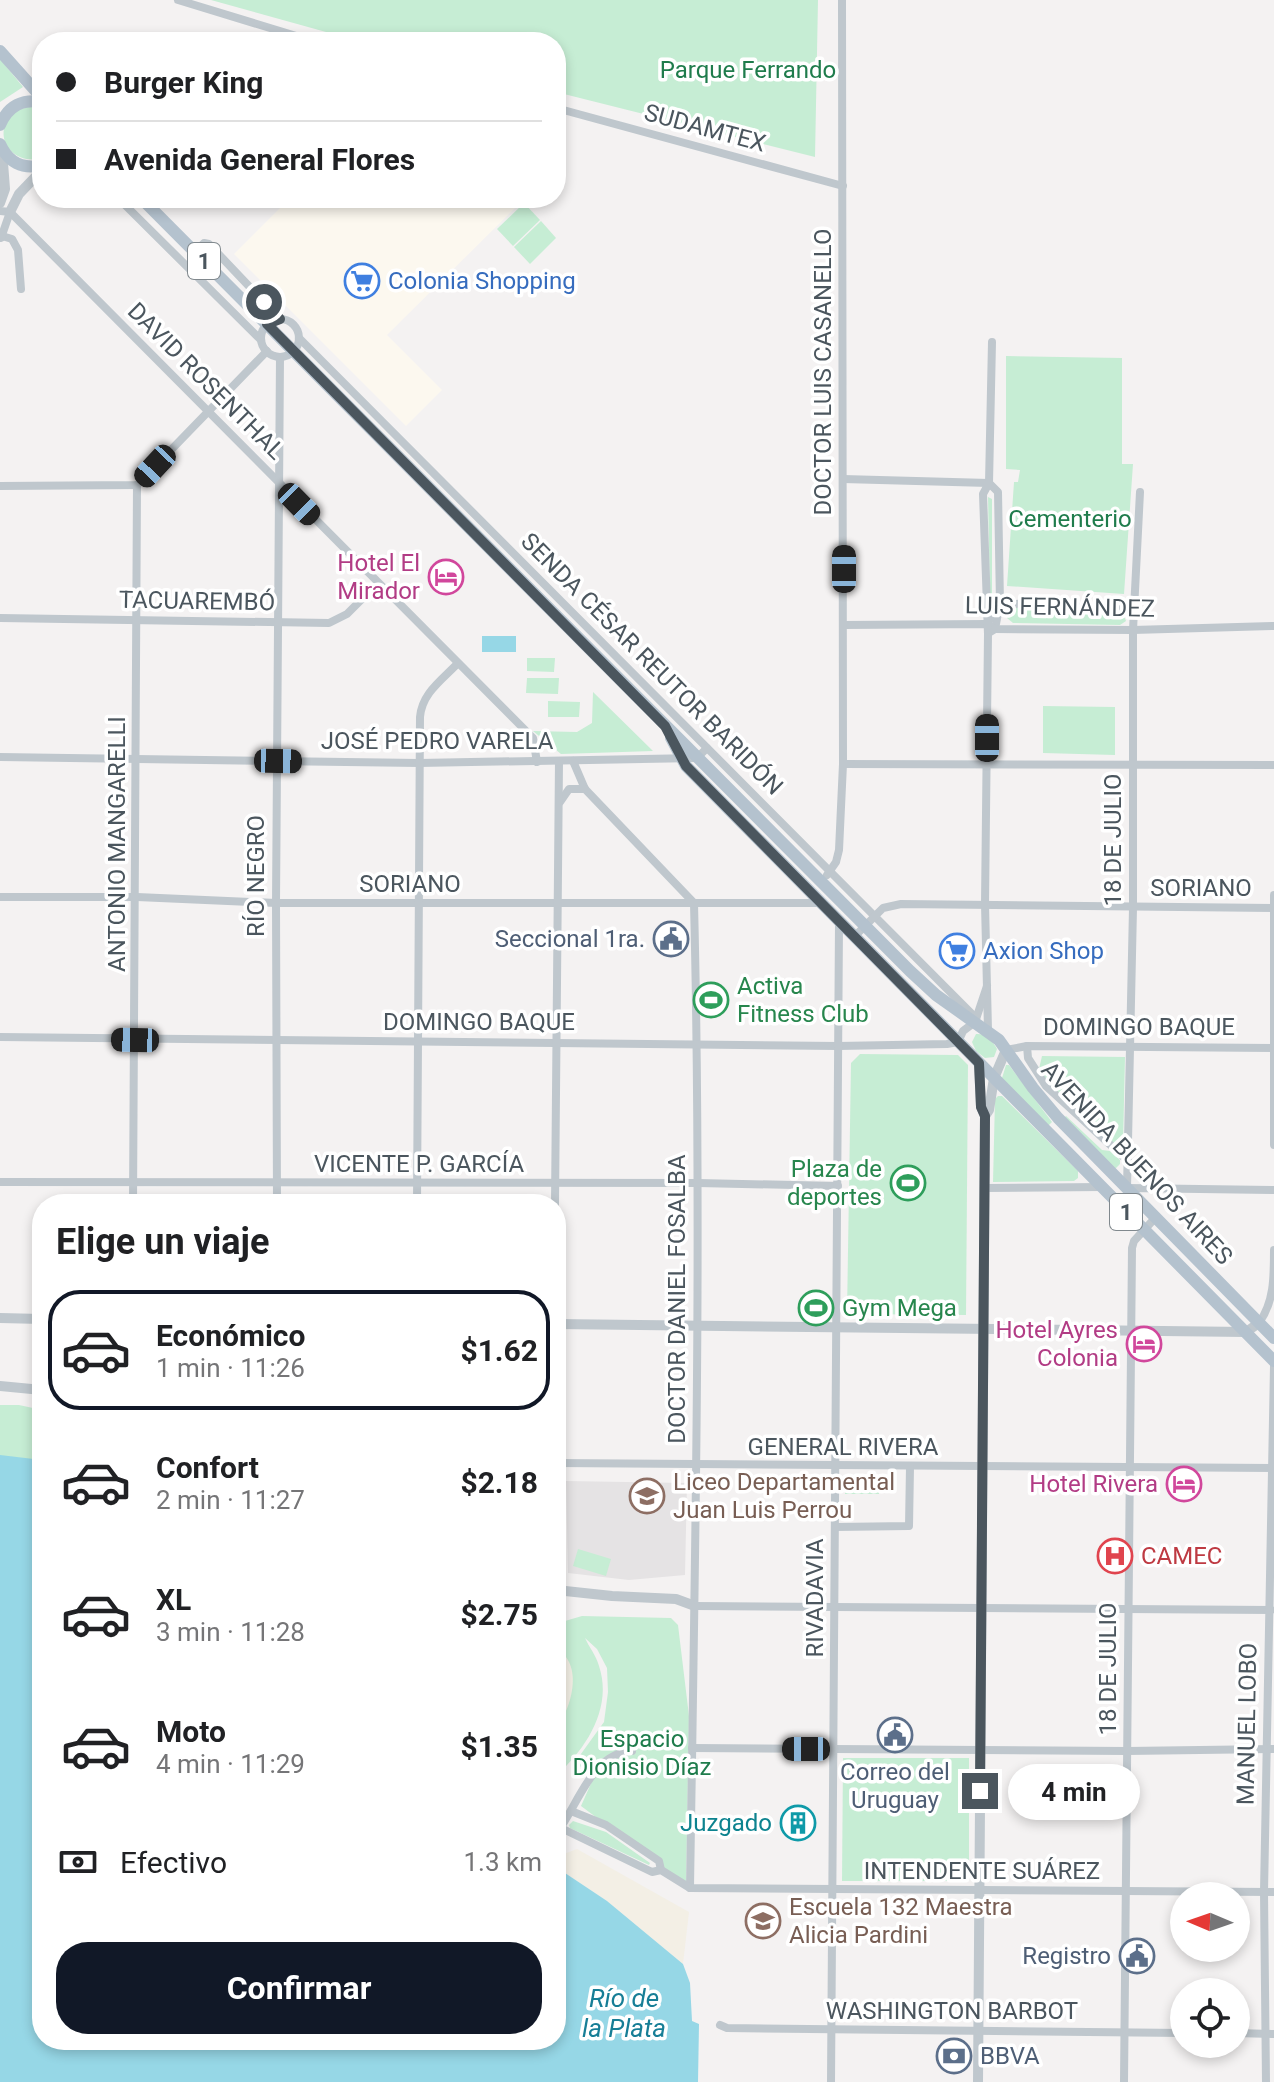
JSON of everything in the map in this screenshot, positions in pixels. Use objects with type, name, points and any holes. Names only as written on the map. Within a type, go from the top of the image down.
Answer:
[{"type":"main road","points":[[0,51],[32,88]]},
{"type":"main road","points":[[0,125],[5,114],[17,104],[32,101]]},
{"type":"main road","points":[[1,146],[9,159],[32,167]]},
{"type":"main road","name":"1","points":[[152,208],[199,247],[220,277],[697,758],[870,921],[936,995],[976,1020],[1006,1050]]},
{"type":"main road","name":"1","points":[[665,726],[684,763],[979,1063]]},
{"type":"main road","name":"AVENIDA BUENOS AIRES","points":[[1006,1050],[1058,1118],[1274,1338]]},
{"type":"main road","name":"AVENIDA BUENOS AIRES","points":[[979,1063],[1246,1332],[1274,1364]]},
{"type":"street","points":[[178,0],[283,32]]},
{"type":"street","name":"DOCTOR LUIS CASANELLO","points":[[823,877],[839,850],[843,764],[842,0]]},
{"type":"street","name":"SUDAMTEX","points":[[566,111],[843,186]]},
{"type":"street","points":[[0,203],[5,189],[1,146]]},
{"type":"street","points":[[21,289],[18,250],[12,239],[1,238],[5,212],[32,179]]},
{"type":"street","points":[[128,208],[261,340],[267,351],[280,357],[294,352],[299,338]]},
{"type":"street","points":[[137,217],[142,208]]},
{"type":"street","name":"DAVID ROSENTHAL","points":[[5,212],[533,738],[537,762]]},
{"type":"street","points":[[152,232],[164,220]]},
{"type":"street","points":[[199,247],[209,244],[280,319],[267,324],[261,340]]},
{"type":"street","points":[[209,288],[230,267]]},
{"type":"street","name":"SENDA CÉSAR REUTOR BARIDÓN","points":[[280,319],[294,324],[299,338],[707,748],[823,877]]},
{"type":"street","points":[[988,1030],[985,904],[989,629],[983,494],[989,483],[992,342]]},
{"type":"street","points":[[0,486],[137,485],[267,351]]},
{"type":"street","name":"RÍO NEGRO","points":[[277,1194],[280,357]]},
{"type":"street","points":[[361,420],[371,410]]},
{"type":"street","points":[[398,457],[408,447]]},
{"type":"street","points":[[843,479],[989,483],[998,492],[1000,603],[989,629]]},
{"type":"street","name":"ANTONIO MANGARELLI","points":[[133,1194],[137,485]]},
{"type":"street","name":"18 DE JULIO","points":[[1127,1188],[1133,908],[1133,610],[1140,492]]},
{"type":"street","name":"TACUAREMBÓ","points":[[0,618],[336,621],[378,583]]},
{"type":"street","points":[[1000,603],[1133,610]]},
{"type":"street","name":"LUIS FERNÁNDEZ","points":[[844,625],[1133,630],[1274,626]]},
{"type":"street","points":[[417,1194],[419,763],[423,703],[457,664]]},
{"type":"street","points":[[697,758],[707,748]]},
{"type":"street","name":"JOSÉ PEDRO VARELA","points":[[0,757],[419,763],[684,763],[697,758]]},
{"type":"street","points":[[555,1194],[559,761]]},
{"type":"street","points":[[573,761],[585,789],[694,903]]},
{"type":"street","points":[[843,764],[1274,765]]},
{"type":"street","points":[[560,803],[569,789],[585,789]]},
{"type":"street","points":[[805,889],[823,877]]},
{"type":"street","points":[[1274,895],[1274,1145]]},
{"type":"street","name":"SORIANO","points":[[0,897],[137,897],[276,903],[819,903]]},
{"type":"street","name":"DOCTOR DANIEL FOSALBA","points":[[690,1888],[698,1183],[694,903]]},
{"type":"street","name":"SORIANO","points":[[854,937],[883,908],[894,905],[1274,908]]},
{"type":"street","name":"RIVADAVIA","points":[[831,2082],[839,923]]},
{"type":"street","points":[[958,1042],[963,1031],[976,1020],[987,986]]},
{"type":"street","name":"DOMINGO BAQUE","points":[[0,1037],[838,1046],[958,1042]]},
{"type":"street","points":[[1027,1046],[1028,1058],[1046,1086],[1128,1161]]},
{"type":"street","name":"DOMINGO BAQUE","points":[[1006,1050],[1027,1046],[1273,1048]]},
{"type":"street","points":[[985,1116],[989,1110],[989,1094],[994,1078],[1006,1050]]},
{"type":"street","points":[[978,2082],[985,1188],[985,1116],[981,1107],[979,1063]]},
{"type":"street","name":"VICENTE P. GARCÍA","points":[[0,1182],[838,1186]]},
{"type":"street","points":[[985,1188],[1102,1187]]},
{"type":"street","points":[[1115,1200],[1127,1188],[1274,1190]]},
{"type":"street","name":"18 DE JULIO","points":[[1124,2082],[1132,1248],[1156,1217]]},
{"type":"street","points":[[566,1324],[1246,1332],[1271,1311],[1274,1250]]},
{"type":"street","points":[[0,1318],[32,1319]]},
{"type":"street","name":"MANUEL LOBO","points":[[1266,2082],[1270,2034],[1274,1364]]},
{"type":"street","points":[[0,1386],[32,1389]]},
{"type":"street","name":"GENERAL RIVERA","points":[[566,1463],[1272,1468]]},
{"type":"street","points":[[836,1527],[909,1526],[910,1467]]},
{"type":"street","points":[[566,1591],[676,1599],[695,1606],[1271,1610]]},
{"type":"street","points":[[692,1748],[1127,1751],[1270,1748]]},
{"type":"street","points":[[566,1819],[597,1770],[620,1751],[632,1751]]},
{"type":"street","points":[[571,1811],[606,1825],[659,1861],[661,1870]]},
{"type":"street","points":[[566,1834],[652,1872],[661,1870],[690,1888]]},
{"type":"street","name":"INTENDENTE SUÁREZ","points":[[690,1888],[1269,1892]]},
{"type":"street","name":"WASHINGTON BARBOT","points":[[720,2025],[727,2028],[831,2030],[1170,2033]]},
{"type":"street","points":[[1250,2033],[1270,2034]]},
{"type":"shaded area","name":"Colonia Shopping","points":[[280,208],[515,208],[387,335],[442,390],[406,426],[234,254]]},
{"type":"shaded area","points":[[566,1481],[687,1483],[685,1575],[629,1580],[568,1573]]},
{"type":"green space","name":"Parque Ferrando","points":[[211,0],[818,0],[815,157],[566,95],[566,32],[326,32]]},
{"type":"green space","points":[[0,59],[23,87],[0,102]]},
{"type":"green space","points":[[32,106],[32,159],[14,154],[6,143],[4,128],[15,111]]},
{"type":"green space","points":[[519,208],[529,208],[540,220],[513,246],[497,229]]},
{"type":"green space","points":[[541,221],[556,238],[530,264],[514,247]]},
{"type":"green space","name":"Cementerio","points":[[1006,356],[1122,358],[1122,464],[1133,464],[1124,594],[1007,586],[1014,482],[1018,482],[1020,470],[1006,469]]},
{"type":"green space","points":[[988,497],[992,499],[992,596],[990,594]]},
{"type":"green space","points":[[1014,607],[1120,614],[1126,621],[1120,625],[1013,623],[1007,618],[1007,612]]},
{"type":"green space","points":[[527,658],[555,658],[554,672],[527,671]]},
{"type":"green space","points":[[527,678],[559,678],[558,694],[526,693]]},
{"type":"green space","points":[[593,692],[653,751],[561,754],[533,731],[577,732],[592,723]]},
{"type":"green space","points":[[548,701],[580,702],[579,717],[548,717]]},
{"type":"green space","points":[[1043,706],[1115,707],[1115,755],[1043,753]]},
{"type":"green space","points":[[976,1034],[986,1036],[993,1043],[997,1049],[994,1057],[985,1058],[976,1051],[972,1042]]},
{"type":"green space","name":"Plaza de deportes","points":[[860,1054],[958,1055],[968,1065],[966,1315],[847,1314],[851,1063]]},
{"type":"green space","points":[[1042,1056],[1125,1057],[1123,1145],[1116,1148],[1049,1083],[1039,1069]]},
{"type":"green space","points":[[1006,1065],[1052,1122],[1048,1126],[1002,1078]]},
{"type":"green space","points":[[1002,1096],[1078,1171],[1078,1178],[1074,1181],[993,1182],[995,1099]]},
{"type":"green space","points":[[1066,1116],[1102,1150],[1110,1151],[1120,1160],[1120,1164],[1115,1169],[1064,1118]]},
{"type":"green space","points":[[0,1405],[19,1405],[32,1408],[32,1647],[0,1620]]},
{"type":"green space","points":[[849,1476],[879,1476],[879,1494],[845,1494],[845,1479]]},
{"type":"green space","points":[[578,1549],[611,1559],[606,1576],[573,1566]]},
{"type":"green space","name":"Espacio Dionisio Díaz","points":[[582,1616],[671,1618],[678,1625],[689,1716],[686,1884],[581,1806],[597,1770],[573,1765],[604,1722],[607,1668],[597,1649],[585,1638],[598,1662],[602,1697],[594,1727],[566,1766],[566,1621]]},
{"type":"green space","points":[[843,1758],[969,1758],[969,1881],[842,1881]]},
{"type":"green space","points":[[573,1821],[606,1832],[649,1865],[570,1828]]},
{"type":"sand","points":[[566,1658],[573,1675],[566,1711]]},
{"type":"sand","points":[[577,1849],[689,1912],[683,1964],[607,1901],[566,1874],[566,1853]]},
{"type":"water","points":[[482,636],[516,636],[516,652],[482,652]]},
{"type":"water","name":"Río de la Plata","points":[[0,1455],[32,1459],[32,2050],[566,2050],[566,1874],[607,1901],[683,1964],[690,1983],[692,2021],[699,2024],[698,2082],[0,2082]]},
{"type":"place","name":"Colonia Shopping","points":[[362,281]]},
{"type":"place","name":"Hotel El Mirador","points":[[446,577]]},
{"type":"place","name":"Seccional 1ra.","points":[[671,939]]},
{"type":"place","name":"Axion Shop","points":[[957,951]]},
{"type":"place","name":"Activa Fitness Club","points":[[711,1000]]},
{"type":"place","name":"Plaza de deportes","points":[[908,1183]]},
{"type":"place","name":"Gym Mega","points":[[816,1308]]},
{"type":"place","name":"Hotel Ayres Colonia","points":[[1144,1344]]},
{"type":"place","name":"Hotel Rivera","points":[[1184,1484]]},
{"type":"place","name":"Liceo Departamental Juan Luis Perrou","points":[[647,1496]]},
{"type":"place","name":"CAMEC","points":[[1115,1556]]},
{"type":"place","name":"Correo del Uruguay","points":[[895,1735]]},
{"type":"place","name":"Juzgado","points":[[798,1823]]},
{"type":"place","name":"Escuela 132 Maestra Alicia Pardini","points":[[763,1921]]},
{"type":"place","name":"Registro","points":[[1137,1956]]},
{"type":"place","name":"BBVA","points":[[954,2056]]},
{"type":"route","points":[[264,302],[280,319],[267,324],[665,726],[686,766],[979,1063],[981,1107],[985,1116],[980,1791]]}]
